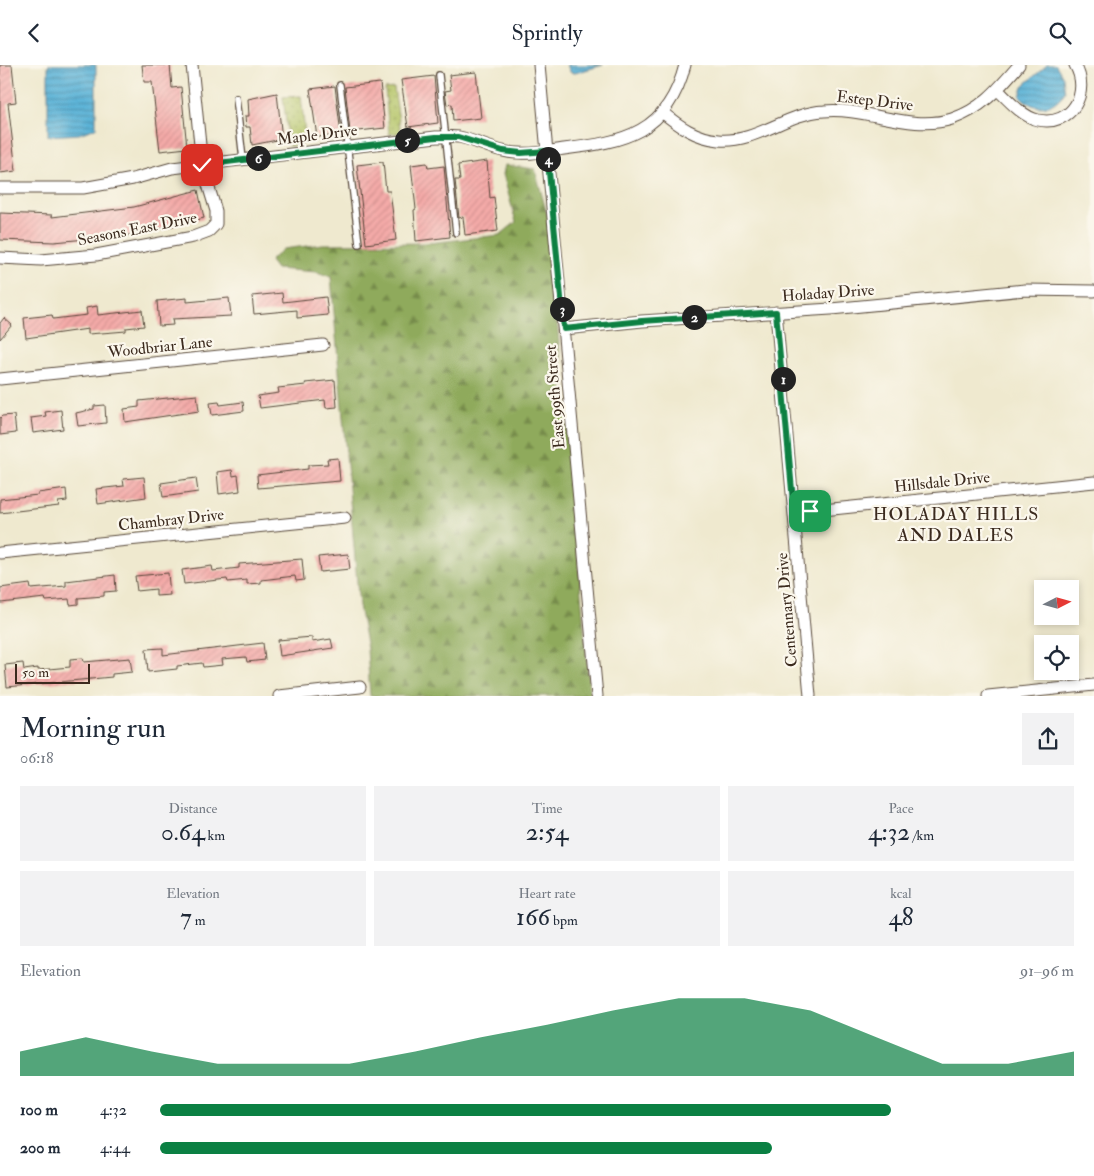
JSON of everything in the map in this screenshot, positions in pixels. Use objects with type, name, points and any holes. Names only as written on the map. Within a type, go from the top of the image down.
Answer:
[{"type":"street","name":"Seasons East Drive","points":[[0,258],[41,260],[135,249],[209,231],[216,224],[216,211],[202,165],[192,65]]},
{"type":"street","name":"East 99th Street","points":[[539,65],[597,696]]},
{"type":"street","name":"Maple Drive","points":[[0,188],[83,188],[172,168],[446,137],[458,137],[503,151],[521,153],[616,141],[640,130],[662,112],[678,87],[685,65]]},
{"type":"street","name":"Estep Drive","points":[[662,112],[695,135],[717,140],[734,140],[756,134],[798,116],[823,111],[853,112],[922,122],[944,121],[970,112],[998,90],[1019,65]]},
{"type":"street","points":[[998,90],[1028,116],[1045,121],[1056,119],[1070,112],[1081,92],[1080,76],[1075,65]]},
{"type":"street","name":"Holaday Drive","points":[[564,329],[642,321],[831,309],[1025,290],[1094,291]]},
{"type":"street","name":"Centennary Drive","points":[[776,312],[810,696]]},
{"type":"street","name":"Woodbriar Lane","points":[[0,379],[323,345]]},
{"type":"street","name":"Hillsdale Drive","points":[[794,513],[1094,482]]},
{"type":"street","name":"Chambray Drive","points":[[0,553],[345,518]]},
{"type":"street","points":[[988,696],[1094,685]]},
{"type":"street","points":[[279,696],[360,687]]},
{"type":"lane","points":[[439,75],[456,233]]},
{"type":"lane","points":[[340,85],[359,244]]},
{"type":"lane","points":[[236,98],[242,159]]},
{"type":"green space","points":[[394,88],[401,133],[389,134],[385,89]]},
{"type":"green space","points":[[301,96],[306,143],[289,146],[283,97]]},
{"type":"green space","points":[[505,165],[535,169],[548,218],[590,696],[370,696],[367,649],[359,606],[331,277],[317,272],[276,269],[270,261],[283,249],[323,244],[429,243],[500,235],[516,222],[503,174]]},
{"type":"water","points":[[48,65],[96,65],[96,128],[79,134],[48,136]]},
{"type":"water","points":[[567,65],[603,65],[575,73],[570,72]]},
{"type":"water","points":[[1047,65],[1056,65],[1063,77],[1065,92],[1050,105],[1038,107],[1020,96],[1023,86]]},
{"type":"building","points":[[0,65],[12,65],[16,102],[8,103],[16,171],[0,173]]},
{"type":"building","points":[[142,65],[170,65],[172,88],[181,87],[187,148],[160,151],[152,82],[144,82]]},
{"type":"building","points":[[476,72],[481,118],[453,121],[452,104],[447,105],[445,91],[451,90],[449,75]]},
{"type":"building","points":[[434,76],[438,123],[408,127],[401,80]]},
{"type":"building","points":[[380,83],[385,128],[350,132],[345,87]]},
{"type":"building","points":[[335,86],[341,135],[317,137],[310,89]]},
{"type":"building","points":[[277,93],[282,139],[252,145],[250,127],[246,127],[245,116],[249,116],[248,99]]},
{"type":"building","points":[[487,161],[490,198],[494,197],[498,231],[465,235],[463,217],[459,218],[455,180],[460,180],[458,165]]},
{"type":"building","points":[[383,162],[386,191],[390,191],[396,240],[366,244],[357,165]]},
{"type":"building","points":[[427,163],[428,168],[444,166],[450,237],[416,241],[414,210],[416,209],[411,165]]},
{"type":"building","points":[[198,190],[204,218],[141,234],[54,242],[0,240],[0,213],[52,215],[52,217],[134,207]]},
{"type":"building","points":[[282,293],[283,302],[326,297],[328,315],[297,318],[297,310],[254,314],[252,296]]},
{"type":"building","points":[[187,298],[187,302],[229,298],[231,316],[172,319],[173,325],[159,326],[157,301]]},
{"type":"building","points":[[97,306],[98,315],[142,310],[144,326],[126,328],[126,331],[88,334],[88,329],[26,338],[24,318],[52,315],[53,319],[87,315],[86,308]]},
{"type":"building","points":[[4,318],[12,325],[0,339],[0,323]]},
{"type":"building","points":[[335,380],[337,407],[326,408],[325,400],[260,408],[258,396],[279,393],[278,388]]},
{"type":"building","points":[[197,395],[199,411],[125,422],[124,409],[139,407],[139,401]]},
{"type":"building","points":[[219,402],[220,405],[243,402],[244,411],[212,415],[210,403]]},
{"type":"building","points":[[105,405],[106,423],[78,426],[76,413],[94,409],[94,406]]},
{"type":"building","points":[[61,410],[63,429],[33,433],[31,418],[46,416],[45,412]]},
{"type":"building","points":[[14,415],[16,433],[0,435],[0,418],[2,416]]},
{"type":"building","points":[[338,458],[340,481],[258,488],[257,475],[308,469],[308,465],[328,464],[327,459]]},
{"type":"building","points":[[232,470],[233,476],[238,475],[240,491],[219,494],[217,472]]},
{"type":"building","points":[[144,477],[146,497],[98,504],[96,489],[124,486],[123,479]]},
{"type":"building","points":[[196,478],[198,492],[163,497],[161,483]]},
{"type":"building","points":[[66,489],[67,501],[58,502],[59,506],[0,513],[0,499],[38,495],[38,493]]},
{"type":"building","points":[[348,554],[350,569],[320,572],[318,557]]},
{"type":"building","points":[[302,559],[304,580],[296,581],[295,576],[261,580],[261,583],[247,584],[247,580],[228,582],[227,579],[184,584],[182,570],[212,566],[213,571],[239,568],[239,564]]},
{"type":"building","points":[[168,573],[170,595],[156,596],[156,589],[137,591],[135,576]]},
{"type":"building","points":[[115,575],[116,591],[104,592],[104,596],[78,598],[78,604],[70,605],[69,599],[46,601],[45,598],[1,603],[0,588],[30,584],[31,589],[66,586],[66,581]]},
{"type":"building","points":[[312,637],[312,642],[331,639],[333,648],[280,656],[278,640]]},
{"type":"building","points":[[263,643],[265,660],[247,662],[246,657],[222,659],[223,665],[203,667],[202,663],[177,666],[177,669],[148,672],[146,649],[163,648],[163,655]]},
{"type":"building","points":[[83,658],[84,662],[130,658],[132,672],[112,674],[112,677],[7,687],[5,665],[23,663],[24,670],[38,668],[38,670],[70,667],[70,659]]},
{"type":"district","name":"HOLADAY HILLS AND DALES","points":[[956,524]]},
{"type":"route","points":[[202,165],[436,137],[458,137],[503,151],[521,153],[547,151],[564,329],[642,321],[776,312],[794,513],[810,511]]}]
